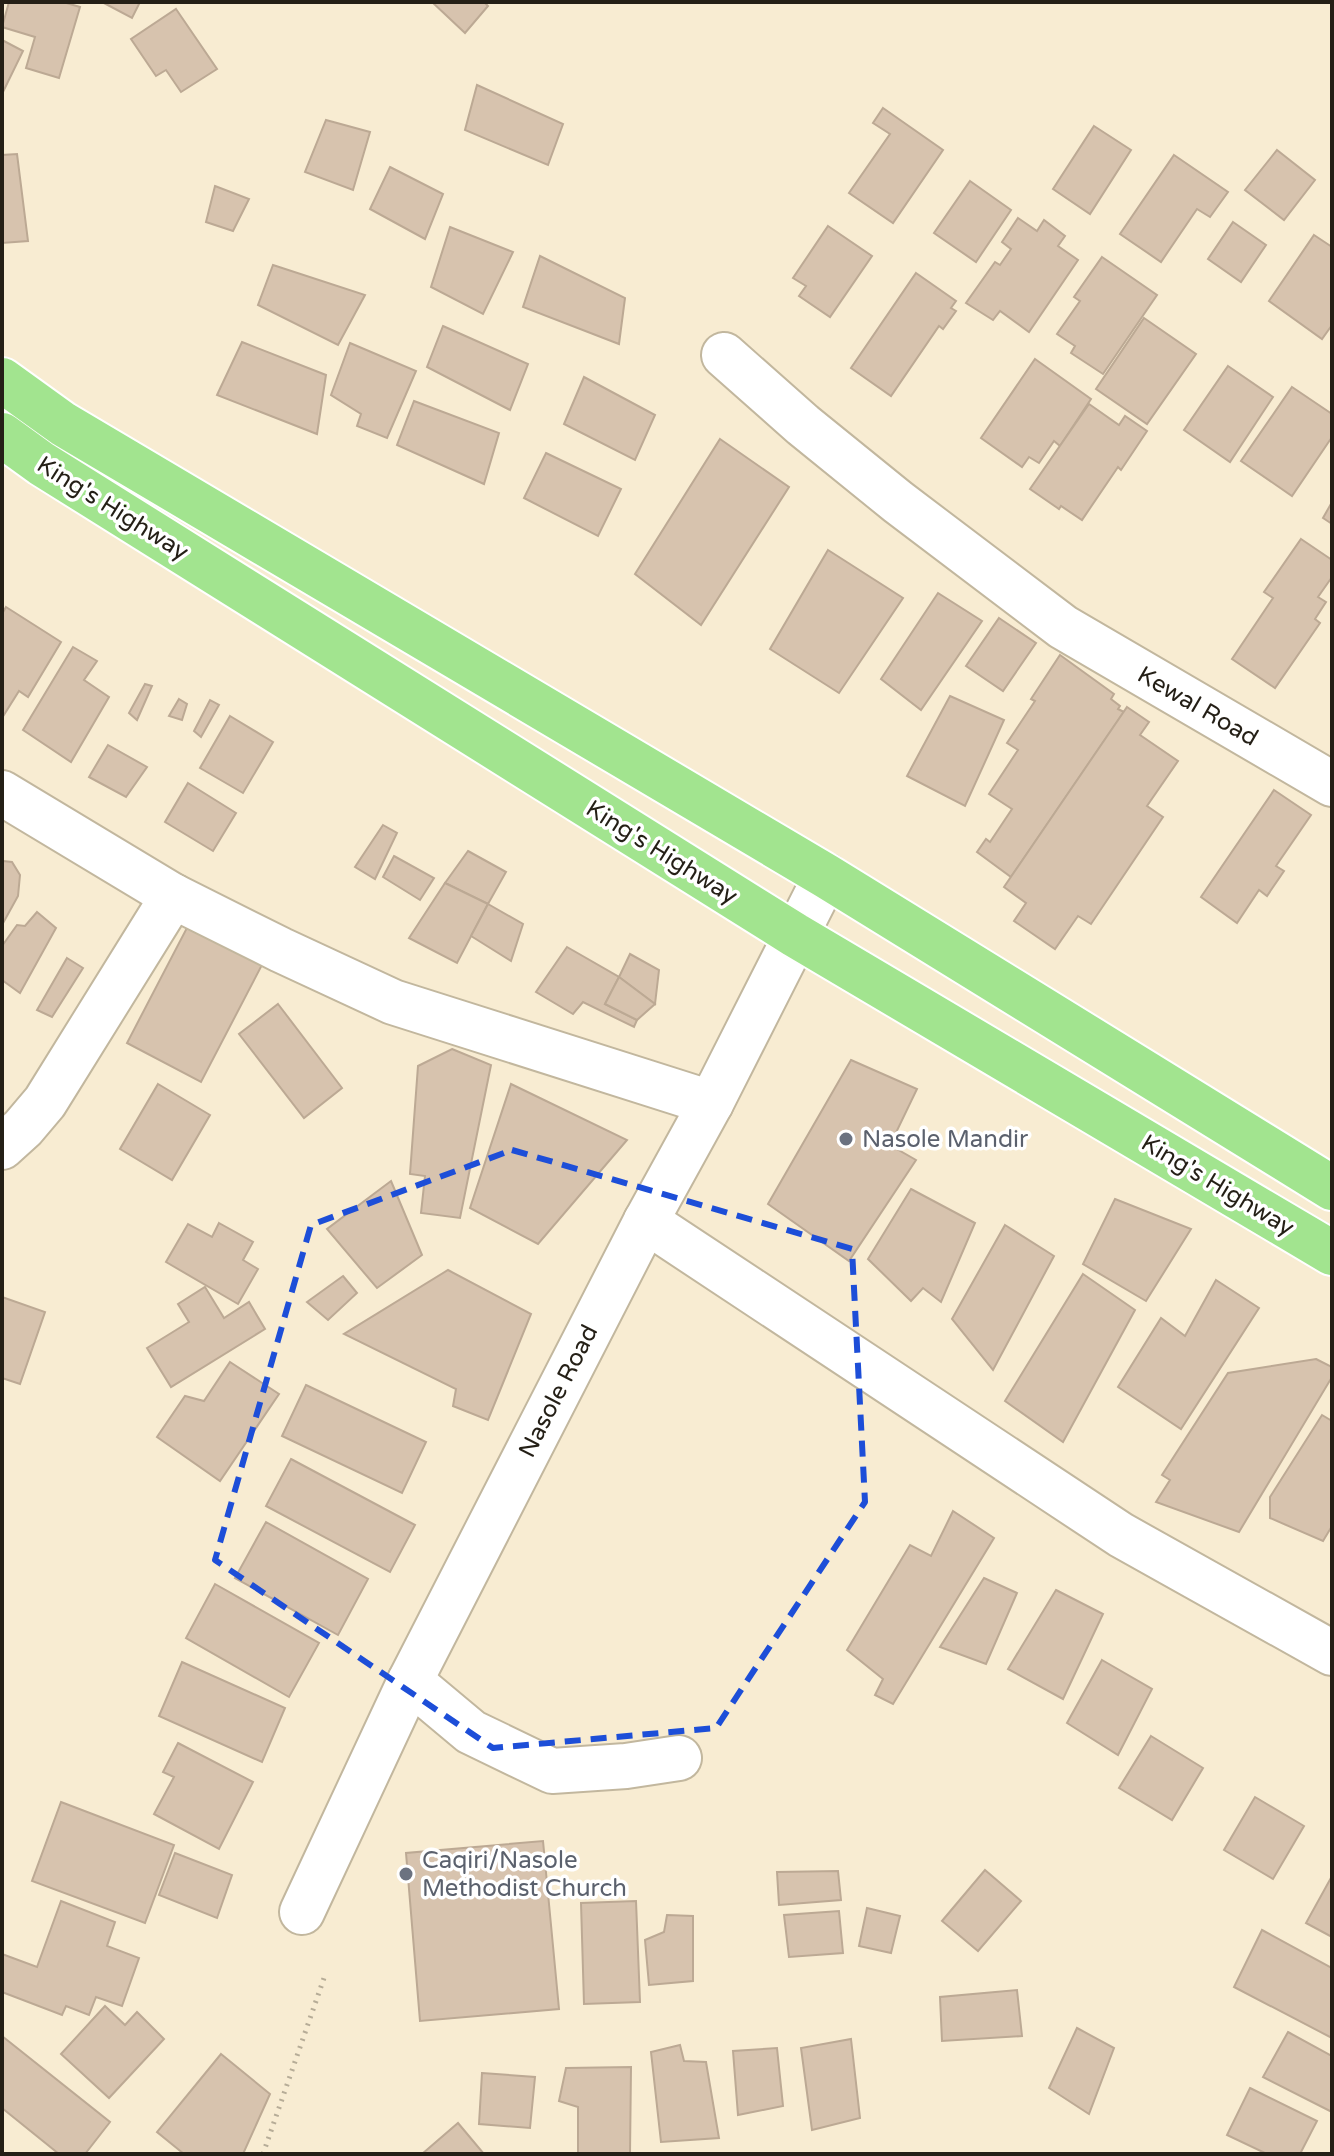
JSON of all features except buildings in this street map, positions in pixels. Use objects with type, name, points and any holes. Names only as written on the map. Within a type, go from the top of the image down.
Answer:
[{"type":"highway","name":"King's Highway","points":[[2,380],[63,424],[826,876],[1332,1188]]},
{"type":"highway","name":"King's Highway","points":[[2,435],[56,473],[795,935],[1332,1253]]},
{"type":"street","name":"Kewal Road","points":[[724,355],[803,425],[898,502],[1063,627],[1332,784]]},
{"type":"street","points":[[2,793],[173,896],[393,1002],[711,1103]]},
{"type":"street","name":"Nasole Road","points":[[302,1912],[410,1681],[826,876]]},
{"type":"street","points":[[2,1147],[45,1102],[173,896]]},
{"type":"street","points":[[646,1221],[1121,1535],[1332,1653]]},
{"type":"street","points":[[410,1681],[471,1732],[552,1771],[626,1766],[679,1758]]},
{"type":"path","points":[[263,2154],[324,1978]]},
{"type":"highlighted area","points":[[512,1150],[852,1249],[865,1502],[716,1728],[493,1748],[215,1560],[311,1225]]},
{"type":"place","name":"Nasole Mandir","points":[[846,1139]]},
{"type":"place","name":"Caqiri/Nasole Methodist Church","points":[[406,1874]]}]
